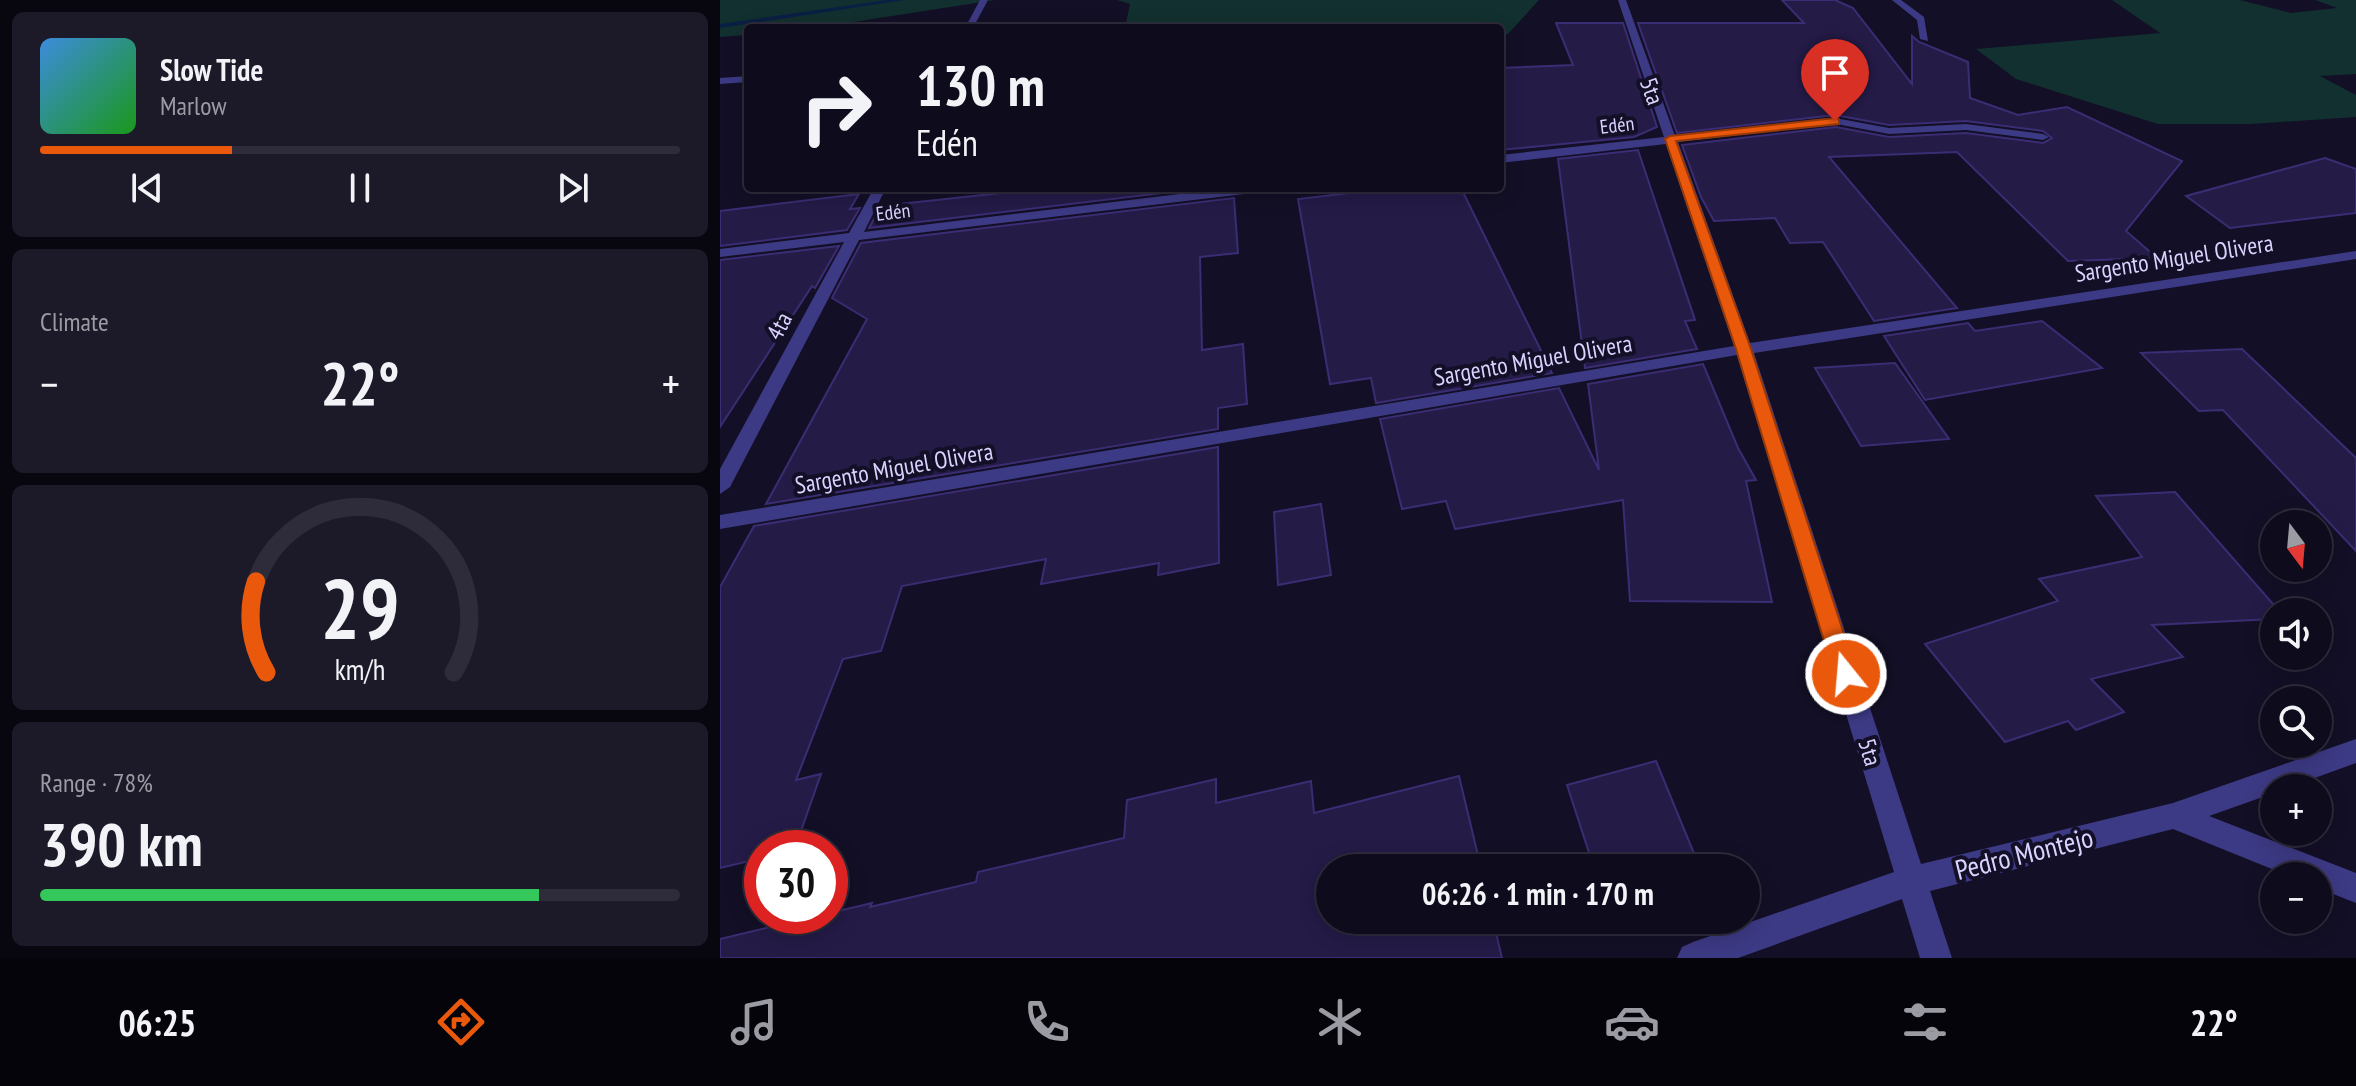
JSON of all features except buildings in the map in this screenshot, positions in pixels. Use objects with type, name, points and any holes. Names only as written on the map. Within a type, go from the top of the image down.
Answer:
[{"type":"street","points":[[971,24],[984,0]]},
{"type":"street","name":"5ta","points":[[1622,0],[1744,349],[1936,958]]},
{"type":"street","points":[[1896,0],[1921,19],[1925,39]]},
{"type":"street","points":[[720,81],[744,79]]},
{"type":"street","name":"Edén","points":[[1504,159],[1835,121],[1889,131],[1966,127],[2043,137]]},
{"type":"street","name":"4ta","points":[[720,487],[878,192]]},
{"type":"street","name":"Edén","points":[[720,253],[1228,192]]},
{"type":"street","name":"Sargento Miguel Olivera","points":[[720,522],[1744,349],[2356,255]]},
{"type":"street","name":"Pedro Montejo","points":[[1693,958],[1911,881],[2173,816],[2356,751]]},
{"type":"street","points":[[2173,816],[2356,888]]},
{"type":"green space","points":[[720,0],[995,0],[840,24],[744,24],[744,35],[720,37]]},
{"type":"green space","points":[[1117,0],[1539,0],[1508,34],[1504,34],[1504,24],[1126,24],[1130,4]]},
{"type":"green space","points":[[2112,0],[2240,0],[2291,13],[2337,8],[2315,0],[2356,0],[2356,74],[2320,76],[2356,95],[2356,117],[2251,124],[2158,124],[2016,79],[1976,49],[2160,33]]},
{"type":"waterway","points":[[720,26],[901,0]]},
{"type":"route","points":[[1835,121],[1670,139],[1744,349],[1846,674]]}]
